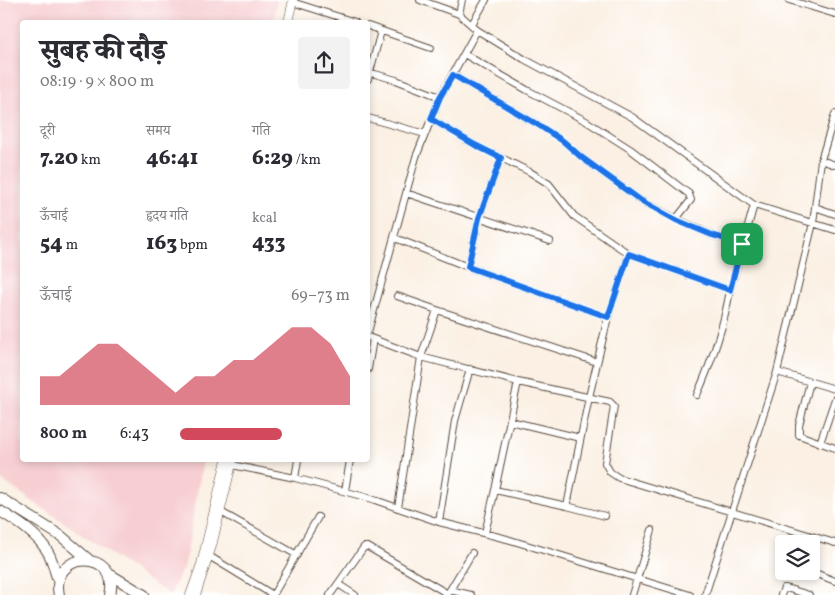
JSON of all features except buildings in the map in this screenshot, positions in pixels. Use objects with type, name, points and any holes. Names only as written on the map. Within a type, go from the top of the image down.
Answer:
[{"type":"main road","points":[[0,498],[61,536],[88,559],[100,564],[109,574],[144,595]]},
{"type":"main road","points":[[0,511],[35,536],[43,545],[50,556],[58,580],[58,594]]},
{"type":"main road","points":[[58,580],[64,568],[75,561],[88,559]]},
{"type":"main road","points":[[109,574],[112,587],[110,595]]},
{"type":"street","points":[[420,0],[459,14],[477,30],[524,59],[632,117],[754,205],[835,230]]},
{"type":"street","points":[[459,14],[462,0]]},
{"type":"street","points":[[472,24],[486,0]]},
{"type":"street","points":[[789,0],[835,14]]},
{"type":"street","points":[[288,20],[292,1],[350,20]]},
{"type":"street","points":[[370,27],[431,48]]},
{"type":"street","points":[[370,325],[416,157],[440,97],[477,30]]},
{"type":"street","points":[[370,67],[381,31]]},
{"type":"street","points":[[464,54],[586,121],[630,149],[689,194],[691,200],[676,220]]},
{"type":"street","points":[[370,74],[396,80],[440,97]]},
{"type":"street","points":[[453,75],[563,141],[581,157],[640,200],[676,220],[712,235],[742,244]]},
{"type":"street","points":[[705,595],[777,372],[814,223],[821,160],[835,114]]},
{"type":"street","points":[[370,119],[425,134]]},
{"type":"street","points":[[431,119],[475,145],[530,172],[549,184],[574,216],[629,254],[730,290]]},
{"type":"street","points":[[468,267],[479,218],[501,158]]},
{"type":"street","points":[[821,160],[835,165]]},
{"type":"street","points":[[406,193],[550,241]]},
{"type":"street","points":[[697,395],[711,364],[754,205]]},
{"type":"street","points":[[815,207],[835,214]]},
{"type":"street","points":[[395,238],[468,267],[608,317]]},
{"type":"street","points":[[567,506],[580,438],[608,317],[629,254]]},
{"type":"street","points":[[396,296],[597,362]]},
{"type":"street","points":[[398,508],[421,356],[437,310]]},
{"type":"street","points":[[370,338],[421,356],[518,382],[610,402],[614,406],[605,463],[610,472],[619,478],[835,543]]},
{"type":"street","points":[[439,522],[455,421],[470,369]]},
{"type":"street","points":[[777,372],[835,389]]},
{"type":"street","points":[[485,534],[518,382]]},
{"type":"street","points":[[810,382],[798,430],[799,435],[835,448]]},
{"type":"street","points":[[820,443],[835,399]]},
{"type":"street","points":[[510,421],[580,438]]},
{"type":"street","points":[[230,462],[345,491],[439,522],[690,595]]},
{"type":"street","points":[[192,595],[209,556],[221,512],[230,462]]},
{"type":"street","points":[[192,595],[230,462]]},
{"type":"street","points":[[295,478],[298,462]]},
{"type":"street","points":[[345,491],[350,462]]},
{"type":"street","points":[[495,490],[605,516]]},
{"type":"street","points":[[221,512],[297,555]]},
{"type":"street","points":[[209,556],[273,595],[318,517]]},
{"type":"street","points":[[632,595],[652,530]]},
{"type":"street","points":[[330,595],[364,546],[448,593],[471,595]]},
{"type":"street","points":[[448,593],[472,553]]},
{"type":"street","points":[[820,575],[835,581]]},
{"type":"street","points":[[338,584],[355,595]]},
{"type":"street","points":[[780,595],[784,588],[786,588],[809,595]]},
{"type":"shaded area","points":[[0,0],[277,0],[273,20],[20,20],[20,462],[203,462],[185,564],[170,595],[0,479]]},
{"type":"route","points":[[453,75],[563,141],[581,157],[640,200],[676,220],[712,235],[742,244],[730,290],[629,254],[608,317],[468,267],[479,218],[501,158],[431,119],[440,97],[453,75]]}]
